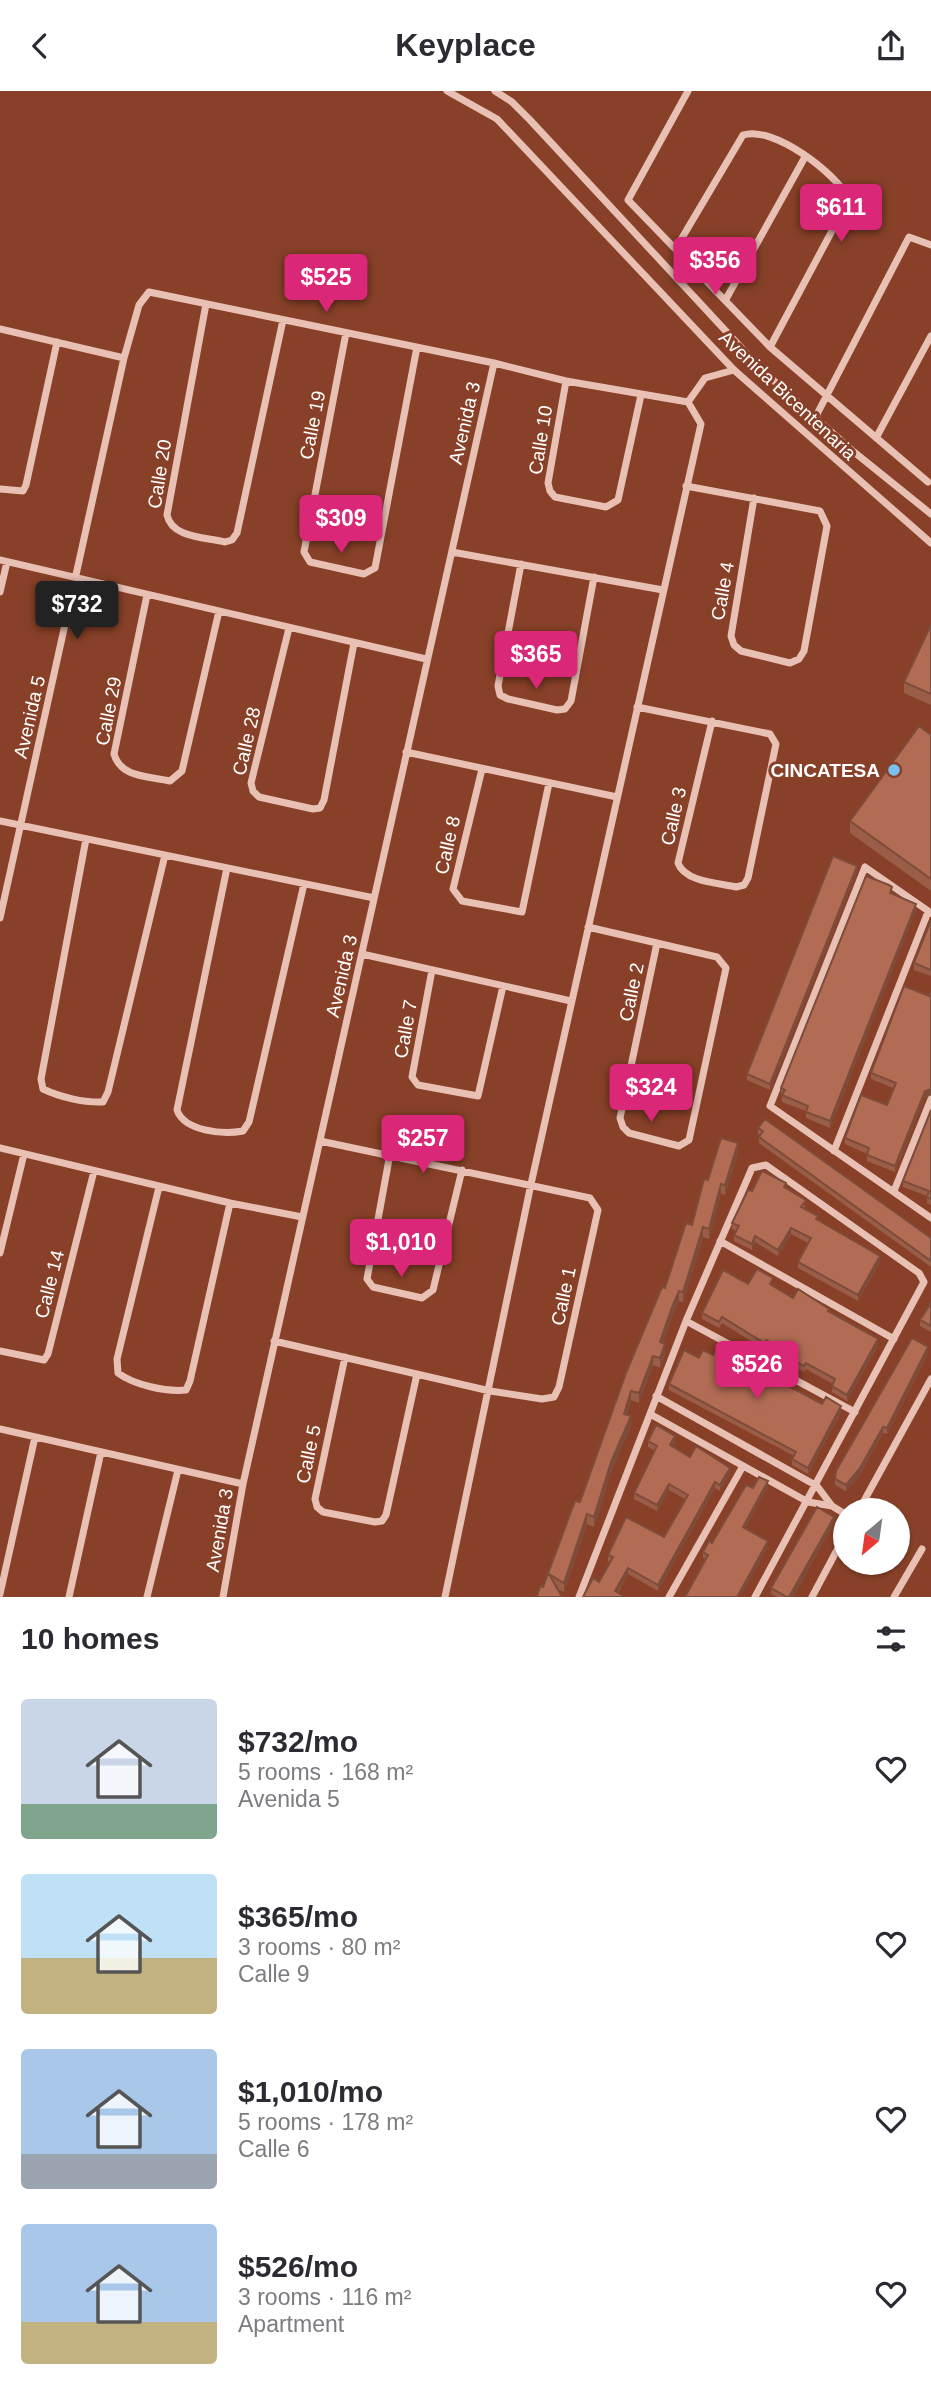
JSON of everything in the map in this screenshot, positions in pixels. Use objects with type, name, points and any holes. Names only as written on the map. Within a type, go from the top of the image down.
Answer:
[{"type":"street","name":"Avenida Bicentenaria","points":[[447,91],[497,119],[734,370],[931,543]]},
{"type":"street","name":"Avenida Bicentenaria","points":[[495,91],[521,111],[763,371],[931,514]]},
{"type":"street","points":[[621,217],[688,91]]},
{"type":"street","points":[[676,248],[743,135],[753,132],[765,134],[805,157],[845,191],[849,199],[770,347]]},
{"type":"street","points":[[726,299],[805,157]]},
{"type":"street","points":[[628,200],[770,347],[930,481]]},
{"type":"street","points":[[815,418],[909,237],[931,245]]},
{"type":"street","name":"Avenida 5","points":[[0,918],[124,358],[139,305],[149,292],[206,304]]},
{"type":"street","points":[[206,304],[494,363],[566,381],[688,403],[701,424],[531,1184],[445,1597]]},
{"type":"street","name":"Calle 20","points":[[206,304],[167,515],[169,525],[175,531],[225,542],[232,540],[237,533],[283,320]]},
{"type":"street","points":[[0,329],[124,358]]},
{"type":"street","name":"Calle 19","points":[[346,333],[304,552],[305,559],[310,562],[364,574],[375,568],[417,347]]},
{"type":"street","points":[[876,438],[931,336]]},
{"type":"street","points":[[0,489],[23,491],[26,485],[57,342]]},
{"type":"street","name":"Avenida 3","points":[[223,1597],[243,1485],[494,363]]},
{"type":"street","points":[[688,403],[705,378],[734,370]]},
{"type":"street","name":"Calle 10","points":[[566,381],[548,483],[550,491],[555,496],[606,507],[618,500],[641,395]]},
{"type":"street","points":[[687,487],[754,498]]},
{"type":"street","name":"Calle 4","points":[[754,498],[820,512],[827,526],[804,651],[799,659],[790,663],[741,651],[734,645],[731,636],[754,498]]},
{"type":"street","points":[[452,552],[663,590]]},
{"type":"street","points":[[0,592],[3,561],[426,659]]},
{"type":"street","points":[[521,564],[498,686],[500,695],[557,710],[565,709],[571,701],[594,577]]},
{"type":"street","name":"Calle 29","points":[[147,594],[114,754],[118,766],[126,772],[170,781],[182,771],[219,611]]},
{"type":"street","name":"Calle 28","points":[[289,628],[251,783],[253,792],[259,797],[313,809],[320,808],[324,800],[354,643]]},
{"type":"street","points":[[637,707],[712,720]]},
{"type":"street","name":"Calle 3","points":[[712,720],[770,734],[776,744],[744,885],[736,887],[688,876],[678,863],[712,720]]},
{"type":"street","points":[[407,752],[617,797]]},
{"type":"street","name":"Calle 8","points":[[482,769],[453,889],[462,901],[522,912],[549,783]]},
{"type":"street","points":[[0,821],[374,898]]},
{"type":"street","points":[[86,839],[41,1079],[43,1089],[92,1102],[103,1102],[108,1092],[165,855]]},
{"type":"street","points":[[834,1151],[930,912],[865,867],[770,1106],[834,1151],[894,1191],[931,1218]]},
{"type":"street","points":[[227,868],[177,1110],[180,1119],[186,1124],[231,1134],[243,1131],[249,1122],[304,884]]},
{"type":"street","points":[[588,927],[657,943]]},
{"type":"street","name":"Calle 2","points":[[657,943],[717,957],[726,968],[689,1140],[679,1146],[629,1133],[620,1118],[657,943]]},
{"type":"street","points":[[362,954],[572,1001]]},
{"type":"street","name":"Calle 7","points":[[432,970],[412,1077],[418,1085],[478,1096],[503,986]]},
{"type":"street","points":[[894,1191],[931,1099]]},
{"type":"street","points":[[320,1142],[531,1184]]},
{"type":"street","points":[[0,1148],[159,1187],[302,1217]]},
{"type":"street","points":[[0,1253],[24,1154]]},
{"type":"street","points":[[390,1154],[367,1279],[373,1287],[422,1299],[433,1290],[462,1170]]},
{"type":"street","points":[[579,1597],[656,1396],[720,1241],[752,1168],[766,1165],[919,1273],[924,1282],[817,1486],[755,1597]]},
{"type":"street","name":"Calle 14","points":[[0,1351],[37,1360],[44,1360],[48,1354],[94,1171]]},
{"type":"street","name":"Calle 1","points":[[490,1391],[542,1399],[554,1398],[559,1387],[598,1210],[590,1198],[531,1184]]},
{"type":"street","points":[[159,1187],[117,1359],[118,1373],[127,1379],[176,1391],[186,1390],[190,1381],[230,1203]]},
{"type":"street","points":[[720,1241],[894,1339]]},
{"type":"street","points":[[686,1321],[855,1412]]},
{"type":"street","points":[[275,1341],[490,1391]]},
{"type":"street","name":"Calle 5","points":[[345,1357],[315,1499],[317,1507],[323,1512],[374,1523],[382,1521],[386,1515],[417,1374]]},
{"type":"street","points":[[866,1498],[930,1384]]},
{"type":"street","points":[[656,1396],[817,1486],[832,1506]]},
{"type":"street","points":[[650,1414],[808,1502],[832,1506]]},
{"type":"street","points":[[0,1429],[243,1485]]},
{"type":"street","points":[[0,1594],[35,1437]]},
{"type":"street","points":[[69,1597],[101,1452]]},
{"type":"street","points":[[670,1597],[743,1466]]},
{"type":"street","points":[[147,1597],[178,1470]]},
{"type":"street","points":[[894,1597],[922,1549]]},
{"type":"street","points":[[812,1597],[833,1558]]},
{"type":"building","points":[[931,625],[931,694],[904,682]]},
{"type":"building","points":[[919,726],[931,735],[931,879],[850,821]]},
{"type":"building","points":[[833,856],[857,866],[770,1084],[747,1074]]},
{"type":"building","points":[[866,876],[889,885],[892,887],[890,893],[916,904],[830,1121],[806,1112],[808,1106],[782,1095],[785,1090],[781,1088]]},
{"type":"building","points":[[931,920],[931,970],[914,963]]},
{"type":"building","points":[[904,986],[929,996],[931,992],[931,1089],[925,1091],[895,1166],[867,1155],[869,1148],[845,1138],[861,1095],[887,1105],[896,1083],[871,1073]]},
{"type":"building","points":[[931,1110],[931,1199],[927,1197],[929,1191],[903,1181]]},
{"type":"building","points":[[765,1119],[931,1238],[931,1261],[759,1137],[763,1131],[758,1128]]},
{"type":"building","points":[[721,1138],[738,1143],[725,1185],[721,1184],[709,1229],[703,1227],[683,1292],[679,1291],[672,1307],[660,1342],[665,1344],[660,1358],[653,1356],[639,1393],[631,1391],[624,1414],[631,1416],[611,1462],[594,1517],[587,1514],[564,1583],[549,1574],[562,1597],[537,1597],[575,1501],[580,1502],[626,1373],[662,1287],[665,1288],[686,1223],[692,1225],[704,1179],[708,1180]]},
{"type":"building","points":[[762,1171],[786,1183],[784,1187],[806,1200],[801,1207],[818,1216],[816,1219],[880,1256],[858,1295],[798,1262],[811,1238],[791,1228],[778,1250],[755,1236],[752,1244],[734,1235],[739,1226],[732,1223],[748,1190],[752,1191]]},
{"type":"building","points":[[757,1269],[773,1278],[770,1284],[793,1298],[798,1289],[829,1309],[828,1311],[878,1339],[847,1395],[832,1386],[835,1379],[806,1363],[804,1366],[788,1357],[790,1353],[766,1340],[764,1343],[722,1317],[719,1322],[702,1313],[723,1270],[748,1284]]},
{"type":"building","points":[[931,1303],[931,1326],[920,1320]]},
{"type":"building","points":[[912,1338],[928,1347],[887,1428],[883,1427],[860,1468],[846,1485],[835,1479],[836,1471]]},
{"type":"building","points":[[719,1346],[758,1371],[761,1365],[780,1376],[777,1380],[822,1404],[826,1397],[841,1406],[808,1468],[792,1459],[796,1452],[669,1384],[684,1350],[699,1358],[703,1350],[713,1355]]},
{"type":"building","points":[[656,1425],[675,1436],[670,1445],[690,1457],[696,1446],[730,1468],[720,1485],[715,1482],[658,1585],[628,1568],[615,1591],[625,1597],[583,1597],[593,1578],[599,1582],[613,1557],[608,1555],[626,1517],[664,1537],[688,1495],[669,1484],[657,1505],[634,1493],[657,1446],[648,1441]]},
{"type":"building","points":[[759,1477],[768,1481],[743,1527],[768,1541],[737,1597],[685,1597],[708,1555],[703,1552],[709,1541],[712,1543],[746,1485],[753,1488]]},
{"type":"building","points":[[817,1507],[833,1516],[789,1597],[771,1588]]},
{"type":"place","name":"CINCATESA","points":[[894,770]]}]
